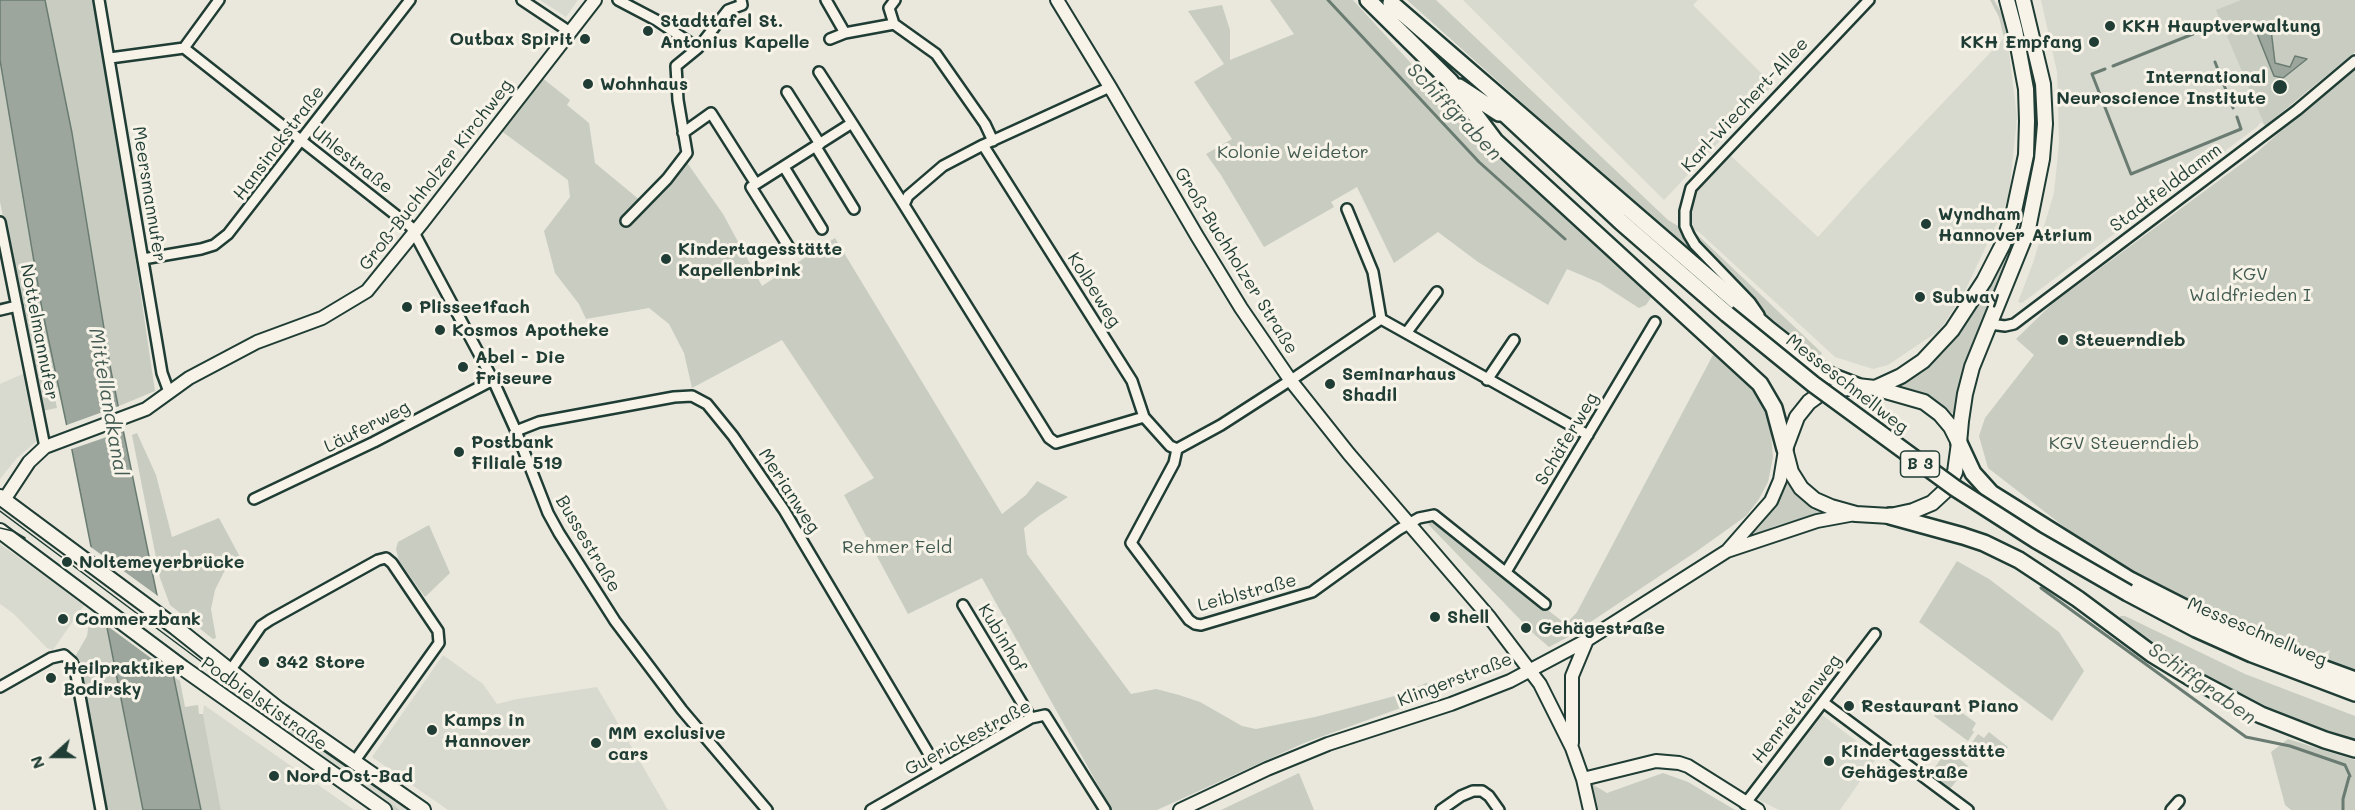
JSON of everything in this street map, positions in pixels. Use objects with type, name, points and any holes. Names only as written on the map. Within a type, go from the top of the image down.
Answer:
[{"type":"highway","points":[[1368,0],[1450,81],[1495,141],[1760,384],[1774,408],[1785,449]]},
{"type":"highway","points":[[1389,2],[1768,329],[1815,366],[1831,376],[1857,386]]},
{"type":"highway","name":"Messeschnellweg","points":[[1389,2],[1511,121],[1621,222],[1727,314],[1812,384],[1954,488],[2036,540],[2196,629],[2252,654],[2355,693]]},
{"type":"highway","points":[[1450,81],[1511,121]]},
{"type":"highway","points":[[1959,443],[1973,473],[1991,493],[2130,580],[2251,640],[2355,680]]},
{"type":"highway","points":[[1890,516],[1984,543],[2019,560],[2078,599],[2152,654],[2193,679],[2261,715],[2355,749]]},
{"type":"main road","points":[[1875,388],[1900,376],[1923,360],[1952,330],[1984,281],[2003,244],[2014,212],[2026,155],[2026,89],[2007,0]]},
{"type":"main road","points":[[1959,443],[1951,427],[1940,414],[1924,402],[1875,388],[1857,386],[1820,394],[1809,402],[1797,417],[1785,449],[1791,472],[1802,488],[1815,500],[1856,514],[1890,516],[1932,503],[1946,490],[1955,472],[1959,443],[1967,385],[1972,367],[2028,229],[2037,193],[2044,124],[2043,84],[2023,0]]},
{"type":"main road","name":"Podbielskistraße","points":[[1,500],[175,627],[278,709],[423,810]]},
{"type":"main road","name":"Podbielskistraße","points":[[0,531],[183,668],[384,810]]},
{"type":"street","name":"Meersmannufer","points":[[99,0],[162,373],[169,392]]},
{"type":"street","points":[[110,58],[184,48],[219,0]]},
{"type":"street","name":"Hansinckstraße","points":[[143,259],[201,249],[214,245],[228,234],[410,0]]},
{"type":"street","points":[[522,0],[570,32]]},
{"type":"street","name":"Groß-Buchholzer Kirchweg","points":[[1,500],[29,462],[45,447],[146,409],[189,378],[257,342],[322,318],[367,291],[595,0]]},
{"type":"street","points":[[618,0],[656,20],[698,48]]},
{"type":"street","points":[[626,221],[667,179],[687,153],[678,100],[676,66],[698,48],[728,10],[742,5],[741,0]]},
{"type":"street","points":[[826,0],[845,33]]},
{"type":"street","points":[[895,0],[889,8],[894,24],[936,54],[986,124],[993,141]]},
{"type":"street","name":"Groß-Buchholzer Straße","points":[[1057,0],[1241,308],[1291,381],[1348,454],[1497,626],[1530,670],[1556,713],[1572,748]]},
{"type":"street","name":"Karl-Wiechert-Allee","points":[[1768,329],[1750,302],[1695,245],[1686,226],[1685,211],[1691,188],[1869,0]]},
{"type":"street","points":[[830,39],[845,33],[894,24]]},
{"type":"street","name":"Uhlestraße","points":[[184,48],[415,232]]},
{"type":"street","name":"Stadtfelddamm","points":[[1990,324],[2004,326],[2014,324],[2297,110],[2355,62]]},
{"type":"street","points":[[819,72],[1049,438],[1056,442],[1144,417]]},
{"type":"street","points":[[904,205],[908,196],[943,166],[983,145],[1110,87]]},
{"type":"street","points":[[787,92],[854,209]]},
{"type":"street","points":[[683,133],[711,113],[756,184]]},
{"type":"street","points":[[790,249],[751,187],[852,123]]},
{"type":"street","name":"Kolbeweg","points":[[983,145],[1132,381],[1144,417],[1170,446],[1177,449]]},
{"type":"street","points":[[784,167],[822,229]]},
{"type":"street","points":[[1347,209],[1373,272],[1381,319]]},
{"type":"street","name":"Nottelmannufer","points":[[0,222],[45,447]]},
{"type":"street","name":"Bussestraße","points":[[415,232],[492,380],[516,431],[548,513],[615,621],[682,710],[767,810]]},
{"type":"street","points":[[1407,332],[1437,292]]},
{"type":"street","points":[[0,310],[17,306]]},
{"type":"street","points":[[1177,449],[1221,425],[1291,381],[1381,319]]},
{"type":"street","points":[[1381,319],[1588,435]]},
{"type":"street","name":"Schäferweg","points":[[1506,572],[1655,322]]},
{"type":"street","points":[[1487,380],[1514,340]]},
{"type":"street","name":"Läuferweg","points":[[254,499],[374,442],[492,380]]},
{"type":"street","name":"Merianweg","points":[[516,431],[539,422],[674,396],[692,396],[707,404],[733,436],[784,510],[939,771]]},
{"type":"street","name":"Leiblstraße","points":[[1177,449],[1174,463],[1133,535],[1131,543],[1189,620],[1195,624],[1294,599],[1312,592],[1410,523]]},
{"type":"street","name":"Klingerstraße","points":[[1727,551],[1771,501],[1780,480],[1785,449]]},
{"type":"street","name":"Klingerstraße","points":[[1180,810],[1328,744],[1482,693],[1587,640],[1727,551],[1817,522],[1856,514]]},
{"type":"street","points":[[1410,523],[1426,515],[1434,515],[1545,604]]},
{"type":"street","points":[[230,671],[261,626],[378,560],[386,558],[392,563],[438,631],[439,643],[354,762]]},
{"type":"street","name":"Kubinhof","points":[[963,605],[1031,718]]},
{"type":"street","name":"Henriettenweg","points":[[1745,804],[1875,634]]},
{"type":"street","points":[[1587,640],[1572,676],[1572,748],[1583,779],[1590,810]]},
{"type":"street","points":[[0,687],[51,658],[64,655],[75,669],[100,807],[89,810]]},
{"type":"street","points":[[1823,702],[1968,810]]},
{"type":"street","name":"Guerickestraße","points":[[871,810],[1031,718],[1045,715],[1105,810]]},
{"type":"street","points":[[1583,779],[1640,764],[1668,762],[1688,766],[1745,804],[1758,810]]},
{"type":"street","points":[[1441,810],[1461,796],[1473,791],[1489,796],[1499,810]]},
{"type":"street","points":[[2171,810],[2179,801]]},
{"type":"shaded area","points":[[540,0],[578,0],[566,17]]},
{"type":"shaded area","points":[[1463,0],[1698,0],[1693,5],[1773,85],[1664,200]]},
{"type":"shaded area","points":[[2041,0],[2355,0],[2355,52],[2265,126],[2261,122],[2022,303],[2018,302],[2033,263],[2054,193],[2059,143],[2057,72]]},
{"type":"shaded area","points":[[2007,35],[2017,118],[2009,194],[2005,206],[1965,291],[1944,324],[1937,332],[1888,365],[1873,369],[1835,357],[1700,233],[1686,226],[1691,188],[1719,159],[1731,156],[1818,237]]},
{"type":"shaded area","points":[[34,369],[45,436],[17,458],[0,479],[0,384]]},
{"type":"shaded area","points":[[0,544],[85,604],[53,650],[47,648],[14,614],[0,604]]},
{"type":"shaded area","points":[[443,655],[483,684],[497,704],[597,687],[668,810],[448,810],[372,757]]},
{"type":"shaded area","points":[[221,675],[413,810],[400,810],[216,682]]},
{"type":"shaded area","points":[[204,705],[354,810],[221,810],[203,714]]},
{"type":"shaded area","name":"Kindertagesstätte Gehägestraße","points":[[1821,714],[1877,757],[1840,810],[1779,810],[1755,798]]},
{"type":"green space","points":[[45,0],[94,0],[110,87],[155,391],[119,406],[111,371],[72,133]]},
{"type":"green space","name":"Kolonie Weidetor","points":[[1270,0],[1353,0],[1485,144],[1652,296],[1646,305],[1639,308],[1600,283],[1567,269],[1548,305],[1478,262],[1438,232],[1394,263],[1357,187],[1331,202],[1334,207],[1264,247],[1206,154],[1232,139],[1194,82],[1224,64],[1188,11],[1222,5],[1230,30],[1230,60],[1294,34]]},
{"type":"green space","points":[[1407,0],[1436,0],[1668,220],[1692,231],[1702,239],[1822,353],[1818,360],[1726,285]]},
{"type":"green space","points":[[1990,0],[1994,0],[2002,14],[2007,35],[2004,38],[1999,17]]},
{"type":"green space","points":[[2012,0],[2016,0],[2020,11],[2037,90],[2040,127],[2030,204],[1956,416],[1931,398],[1898,386],[1928,365],[1959,335],[1991,285],[2009,248],[2020,213],[2030,162]]},
{"type":"green space","name":"International Neuroscience Institute","points":[[2241,0],[2355,0],[2355,52],[2265,126],[2216,10]]},
{"type":"green space","points":[[0,60],[42,309],[59,386],[53,389],[57,408],[42,411],[0,202]]},
{"type":"green space","points":[[2355,66],[2355,672],[2326,662],[2330,650],[2315,657],[2301,654],[2193,603],[2093,549],[1988,468],[1979,436],[1985,418],[2034,355],[2016,339],[2052,304],[2256,153]]},
{"type":"green space","name":"Rehmer Feld","points":[[541,77],[570,100],[567,105],[589,123],[595,163],[641,201],[666,175],[681,154],[723,214],[762,286],[835,238],[1002,514],[1026,495],[1037,481],[1068,497],[1024,528],[1027,554],[1131,694],[1156,689],[1179,695],[1200,702],[1242,726],[1256,729],[1315,717],[1395,696],[1426,683],[1447,686],[1431,697],[1304,743],[1157,810],[1112,810],[982,578],[908,614],[844,495],[874,478],[782,340],[692,388],[684,353],[669,324],[649,308],[586,319],[579,304],[555,273],[544,231],[570,197],[568,180],[500,130]]},
{"type":"green space","points":[[1714,353],[1723,356],[1746,382],[1762,402],[1770,422],[1773,457],[1768,482],[1759,499],[1746,516],[1697,551],[1568,637],[1549,647],[1428,524],[1432,521],[1439,522],[1499,573],[1566,624],[1577,612]]},
{"type":"green space","points":[[137,433],[156,475],[172,537],[219,518],[240,557],[224,572],[215,590],[211,609],[216,638],[213,639],[170,605],[160,578],[132,435]]},
{"type":"green space","points":[[1786,478],[1796,493],[1811,506],[1824,512],[1775,526],[1744,540],[1760,526],[1774,508]]},
{"type":"green space","points":[[429,525],[450,573],[425,597],[399,561],[396,549],[398,542]]},
{"type":"green space","points":[[1957,561],[1989,579],[2059,632],[2084,671],[2052,721],[1919,622]]},
{"type":"green space","points":[[90,616],[106,625],[143,810],[101,810],[72,662],[87,636]]},
{"type":"green space","points":[[2120,616],[2125,616],[2245,674],[2355,716],[2355,743],[2257,705],[2214,683],[2173,660],[2119,621]]},
{"type":"green space","points":[[174,677],[180,681],[185,707],[198,705],[199,714],[203,714],[221,810],[201,810]]},
{"type":"green space","points":[[216,682],[400,810],[393,810],[214,685]]},
{"type":"green space","points":[[1946,701],[1976,723],[1972,730],[1974,732],[1968,741],[1934,716]]},
{"type":"green space","points":[[1989,732],[2008,747],[1999,759],[1983,754],[1971,744],[1978,734],[1984,738]]},
{"type":"green space","points":[[2288,739],[2355,760],[2355,810],[2291,810],[2285,805],[2271,752]]},
{"type":"green space","points":[[1950,751],[1968,766],[1950,789],[1930,774],[1946,752]]},
{"type":"green space","points":[[1299,773],[1314,810],[1221,810]]},
{"type":"green space","points":[[1663,773],[1688,782],[1735,810],[1590,810],[1585,780],[1607,793]]},
{"type":"water","name":"Mittellandkanal","points":[[0,0],[45,0],[72,133],[111,371],[201,810],[143,810],[42,309],[0,60]]},
{"type":"water","points":[[2270,21],[2275,63],[2290,67],[2295,56],[2307,59],[2283,78],[2274,76],[2254,26]]},
{"type":"pier","points":[[122,405],[127,430],[69,450],[64,426]]},
{"type":"pier","name":"Noltemeyerbrücke","points":[[88,545],[162,599],[178,678],[102,622]]},
{"type":"waterway","name":"Schiffgraben","points":[[1328,0],[1479,162],[1565,239]]},
{"type":"waterway","points":[[2113,66],[2193,34]]},
{"type":"waterway","points":[[2215,62],[2233,108]]},
{"type":"waterway","points":[[2105,69],[2092,74],[2131,174],[2241,129],[2237,117]]},
{"type":"waterway","name":"Schiffgraben","points":[[2041,588],[2246,737],[2290,746],[2345,765],[2350,776]]},
{"type":"waterway","points":[[2343,810],[2343,799],[2349,777]]},
{"type":"tram line","points":[[0,511],[242,692],[410,810]]},
{"type":"tram line","points":[[0,528],[13,531],[25,538]]},
{"type":"place","name":"KKH Hauptverwaltung","points":[[2110,26]]},
{"type":"place","name":"Stadttafel St. Antonius Kapelle","points":[[648,31]]},
{"type":"place","name":"Outbax Spirit","points":[[585,39]]},
{"type":"place","name":"KKH Empfang","points":[[2094,42]]},
{"type":"place","name":"Wohnhaus","points":[[588,84]]},
{"type":"place","name":"International Neuroscience Institute","points":[[2280,87]]},
{"type":"place","name":"Wyndham Hannover Atrium","points":[[1926,224]]},
{"type":"place","name":"Kindertagesstätte Kapellenbrink","points":[[666,259]]},
{"type":"place","name":"Subway","points":[[1920,297]]},
{"type":"place","name":"Plissee1fach","points":[[407,307]]},
{"type":"place","name":"Kosmos Apotheke","points":[[440,330]]},
{"type":"place","name":"Steuerndieb","points":[[2063,340]]},
{"type":"place","name":"Abel - Die Friseure","points":[[463,367]]},
{"type":"place","name":"Seminarhaus Shadil","points":[[1330,384]]},
{"type":"place","name":"Postbank Filiale 519","points":[[459,452]]},
{"type":"place","name":"Noltemeyerbrücke","points":[[67,562]]},
{"type":"place","name":"Shell","points":[[1435,617]]},
{"type":"place","name":"Commerzbank","points":[[63,619]]},
{"type":"place","name":"Gehägestraße","points":[[1526,628]]},
{"type":"place","name":"342 Store","points":[[264,662]]},
{"type":"place","name":"Heilpraktiker Bodirsky","points":[[51,678]]},
{"type":"place","name":"Restaurant Piano","points":[[1849,706]]},
{"type":"place","name":"Kamps in Hannover","points":[[432,730]]},
{"type":"place","name":"MM exclusive cars","points":[[596,743]]},
{"type":"place","name":"Kindertagesstätte Gehägestraße","points":[[1829,761]]},
{"type":"place","name":"Nord-Ost-Bad","points":[[274,776]]},
{"type":"park label","name":"KGV Waldfrieden I","points":[[2250,284]]},
{"type":"park label","name":"KGV Steuerndieb","points":[[2124,443]]}]
